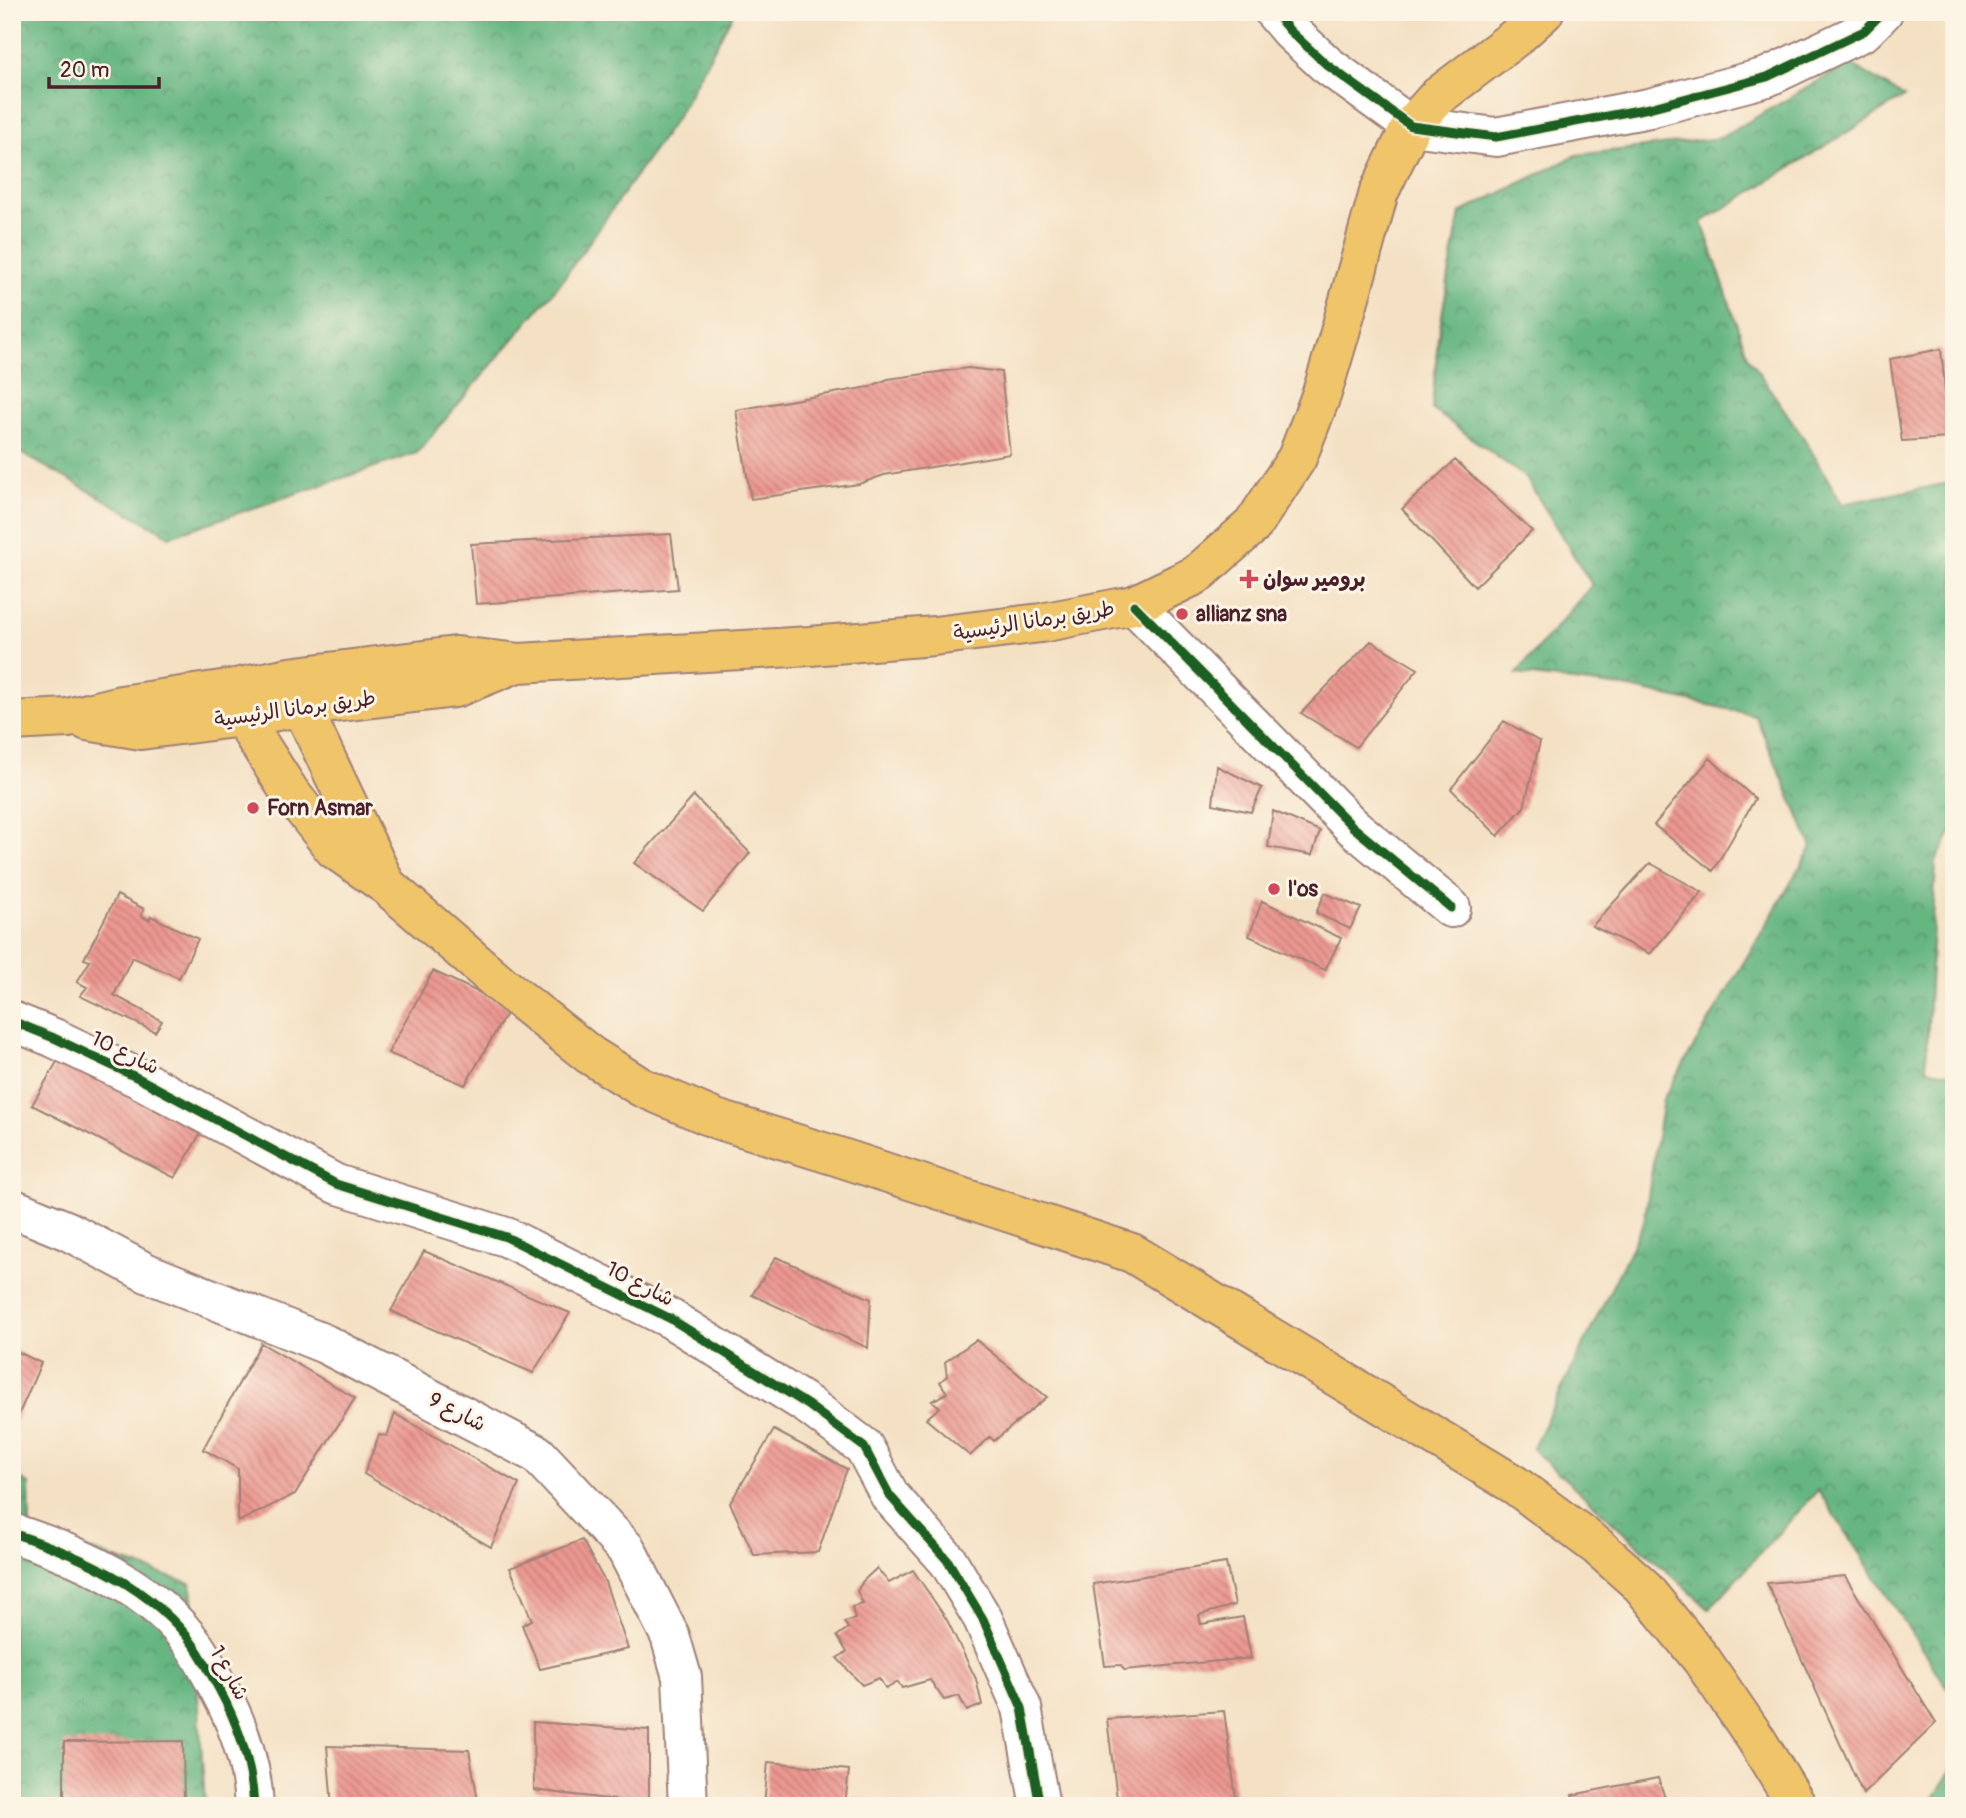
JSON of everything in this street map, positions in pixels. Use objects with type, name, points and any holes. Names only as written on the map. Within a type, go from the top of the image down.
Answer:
[{"type":"main road","name":"طريق برمانا الرئيسية","points":[[12,721],[68,718],[141,730],[239,703],[295,692],[455,688],[519,663],[934,636],[1041,623],[1133,605],[1196,575],[1253,525],[1297,458],[1336,348],[1379,192],[1411,126],[1437,97],[1516,37],[1544,12]]},
{"type":"main road","points":[[295,692],[387,886]]},
{"type":"main road","points":[[239,703],[289,791],[334,849],[387,886],[503,986],[590,1055],[641,1087],[716,1119],[1132,1253],[1515,1485],[1597,1546],[1641,1585],[1702,1660],[1756,1739],[1797,1806]]},
{"type":"street","points":[[1274,12],[1290,31],[1327,65],[1411,126],[1496,136],[1649,108],[1767,77],[1864,31],[1883,12]]},
{"type":"street","points":[[1133,605],[1353,827],[1451,908]]},
{"type":"street","name":"شارع 10","points":[[12,1021],[138,1078],[336,1184],[506,1237],[671,1319],[808,1405],[864,1447],[890,1496],[948,1561],[982,1619],[1022,1708],[1040,1806]]},
{"type":"street","name":"شارع 9","points":[[12,1208],[68,1231],[147,1273],[325,1344],[537,1454],[626,1549],[670,1636],[682,1677],[688,1806]]},
{"type":"street","name":"شارع 1","points":[[12,1533],[97,1567],[134,1589],[166,1615],[194,1646],[230,1709],[244,1750],[254,1806]]},
{"type":"green space","points":[[12,12],[734,12],[677,117],[559,285],[417,453],[170,536],[12,448]]},
{"type":"green space","points":[[1850,63],[1904,97],[1702,222],[1748,357],[1805,440],[1842,504],[1954,482],[1954,828],[1936,861],[1926,1069],[1954,1074],[1954,1698],[1818,1490],[1709,1609],[1532,1449],[1644,1222],[1663,1099],[1812,847],[1755,715],[1630,688],[1516,674],[1592,585],[1526,478],[1432,409],[1438,338],[1460,213],[1577,155],[1720,138]]},
{"type":"green space","points":[[12,1474],[29,1484],[30,1530],[191,1584],[205,1806],[12,1806]]},
{"type":"green space","points":[[1954,1765],[1954,1806],[1929,1806]]},
{"type":"building","points":[[1941,349],[1950,438],[1902,441],[1890,359]]},
{"type":"building","points":[[968,368],[1001,372],[1010,454],[884,475],[859,484],[751,499],[736,410],[869,387],[888,379]]},
{"type":"building","points":[[1455,460],[1532,531],[1475,587],[1402,509]]},
{"type":"building","points":[[671,534],[678,589],[476,604],[471,544]]},
{"type":"building","points":[[1371,641],[1418,669],[1356,747],[1301,713]]},
{"type":"building","points":[[1504,721],[1540,742],[1524,807],[1498,836],[1451,789]]},
{"type":"building","points":[[1710,758],[1755,799],[1713,871],[1654,825]]},
{"type":"building","points":[[1217,766],[1262,788],[1251,812],[1213,804]]},
{"type":"building","points":[[694,796],[750,853],[703,911],[634,863]]},
{"type":"building","points":[[1273,811],[1320,831],[1312,855],[1268,847]]},
{"type":"building","points":[[1650,863],[1702,892],[1650,954],[1592,926]]},
{"type":"building","points":[[1325,893],[1361,908],[1350,929],[1316,913]]},
{"type":"building","points":[[117,895],[144,909],[141,916],[149,920],[151,916],[198,939],[179,978],[132,957],[114,995],[162,1021],[155,1032],[80,996],[87,987],[77,982],[90,961],[84,959]]},
{"type":"building","points":[[1262,901],[1341,938],[1325,970],[1249,936]]},
{"type":"building","points":[[433,971],[510,1007],[465,1085],[388,1053]]},
{"type":"building","points":[[58,1060],[203,1129],[175,1178],[32,1105]]},
{"type":"building","points":[[424,1251],[570,1313],[533,1373],[391,1311]]},
{"type":"building","points":[[776,1257],[871,1299],[868,1348],[752,1295]]},
{"type":"building","points":[[976,1340],[1047,1397],[994,1441],[990,1437],[970,1456],[926,1419],[940,1407],[932,1401],[947,1393],[940,1382],[947,1376],[945,1362]]},
{"type":"building","points":[[261,1343],[355,1398],[295,1494],[238,1522],[238,1469],[203,1449]]},
{"type":"building","points":[[12,1349],[41,1363],[12,1430]]},
{"type":"building","points":[[395,1414],[519,1484],[491,1547],[364,1474],[379,1435],[387,1436]]},
{"type":"building","points":[[774,1430],[847,1469],[818,1552],[754,1555],[730,1503]]},
{"type":"building","points":[[582,1540],[605,1582],[628,1649],[540,1669],[522,1625],[532,1620],[510,1568]]},
{"type":"building","points":[[1226,1563],[1235,1605],[1199,1615],[1201,1624],[1243,1617],[1251,1658],[1124,1670],[1121,1665],[1105,1666],[1093,1584]]},
{"type":"building","points":[[877,1568],[889,1583],[913,1570],[947,1620],[976,1679],[982,1705],[967,1711],[959,1696],[944,1700],[930,1680],[902,1688],[898,1682],[886,1689],[879,1678],[862,1685],[837,1658],[847,1652],[837,1636],[848,1628],[844,1622],[855,1619],[852,1607],[863,1604],[857,1591]]},
{"type":"building","points":[[1845,1576],[1936,1723],[1863,1794],[1767,1583]]},
{"type":"building","points":[[1224,1711],[1237,1806],[1118,1806],[1107,1719]]},
{"type":"building","points":[[533,1722],[649,1730],[649,1804],[534,1790]]},
{"type":"building","points":[[183,1741],[184,1806],[64,1806],[64,1742]]},
{"type":"building","points":[[327,1746],[469,1750],[479,1806],[332,1806]]},
{"type":"building","points":[[768,1762],[849,1770],[845,1806],[764,1806]]},
{"type":"building","points":[[1658,1778],[1668,1806],[1574,1806],[1572,1795]]},
{"type":"cycle path","points":[[1274,12],[1290,31],[1327,65],[1411,126],[1496,137],[1649,108],[1767,77],[1864,31],[1883,12]]},
{"type":"cycle path","points":[[1134,605],[1353,827],[1451,908]]},
{"type":"cycle path","points":[[12,1021],[138,1078],[336,1184],[506,1237],[671,1319],[808,1405],[864,1447],[890,1496],[948,1561],[983,1619],[1022,1708],[1040,1806]]},
{"type":"cycle path","points":[[12,1533],[63,1552],[113,1576],[136,1590],[178,1626],[195,1647],[232,1716],[247,1760],[254,1806]]},
{"type":"place","name":"برومير سوان","points":[[1249,579]]},
{"type":"place","name":"allianz sna","points":[[1182,614]]},
{"type":"place","name":"Forn Asmar","points":[[253,808]]},
{"type":"place","name":"l'os","points":[[1274,889]]}]
